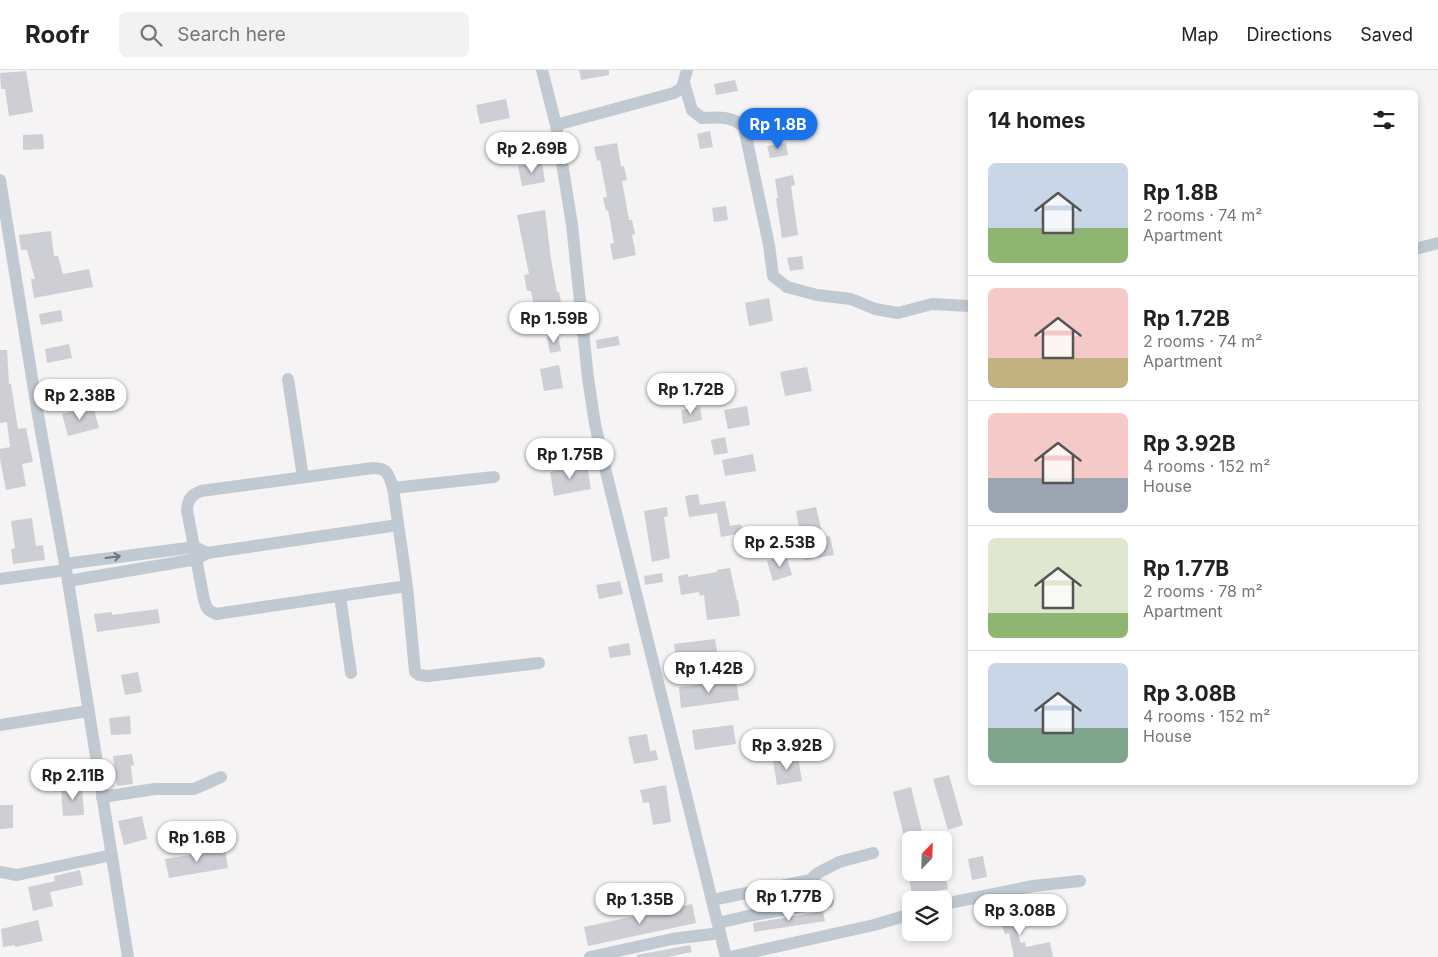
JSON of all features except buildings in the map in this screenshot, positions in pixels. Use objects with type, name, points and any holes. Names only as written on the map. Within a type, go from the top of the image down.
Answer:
[{"type":"street","points":[[542,70],[556,125],[572,225],[583,338],[595,424],[726,957]]},
{"type":"street","points":[[556,125],[674,93],[682,88],[688,70]]},
{"type":"street","points":[[684,83],[692,110],[702,118],[718,117],[736,120],[744,127],[774,276],[786,287],[818,295],[851,299],[875,309],[898,313],[932,304],[968,306]]},
{"type":"street","points":[[0,180],[38,415],[66,571],[128,957]]},
{"type":"street","points":[[1418,248],[1438,243]]},
{"type":"street","points":[[288,379],[303,477]]},
{"type":"street","points":[[407,586],[216,614],[207,608],[204,600],[200,553],[187,510],[188,502],[192,495],[201,490],[381,468],[388,472],[393,488],[407,586],[414,669],[419,675],[428,676],[539,663]]},
{"type":"street","points":[[393,488],[494,477]]},
{"type":"street","points":[[0,579],[398,525]]},
{"type":"street","points":[[340,596],[351,672]]},
{"type":"street","points":[[0,725],[88,711]]},
{"type":"street","points":[[102,797],[155,789],[194,789],[221,777]]},
{"type":"street","points":[[712,900],[810,880],[818,873],[839,862],[873,853]]},
{"type":"street","points":[[0,872],[17,875],[112,855]]},
{"type":"street","points":[[952,902],[1033,886],[1080,881]]},
{"type":"street","points":[[590,957],[719,928],[748,916],[828,902]]},
{"type":"street","points":[[730,957],[874,925],[902,917]]}]
